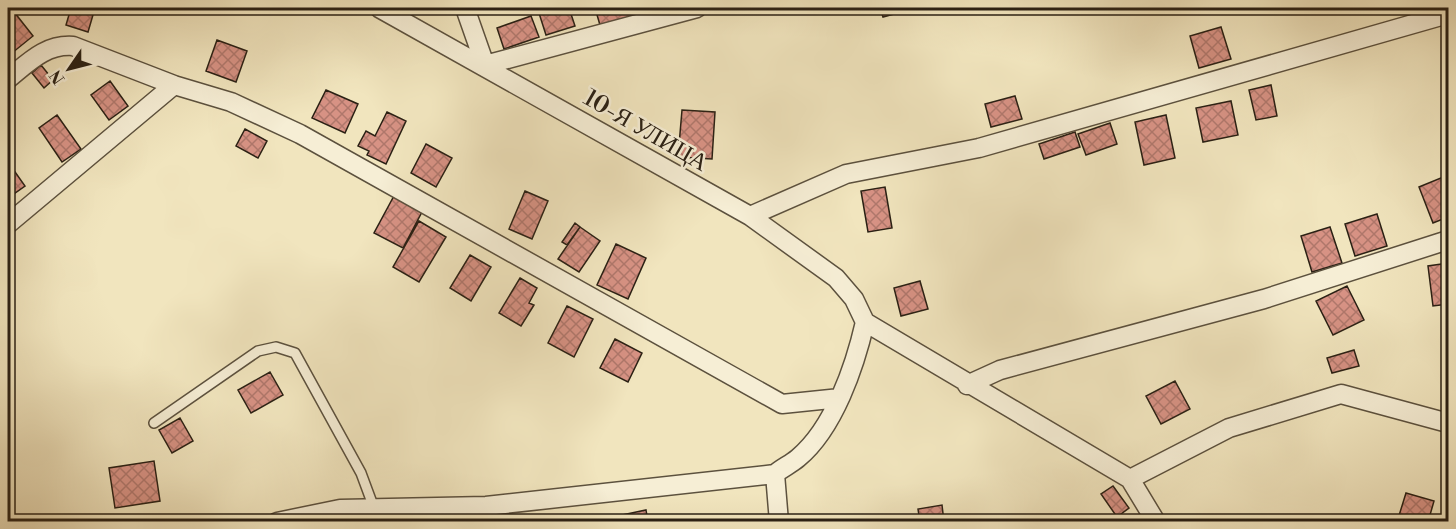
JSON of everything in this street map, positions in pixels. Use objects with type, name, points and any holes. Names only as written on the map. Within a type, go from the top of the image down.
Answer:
[{"type":"street","name":"10-Я УЛИЦА","points":[[379,8],[485,65],[750,216],[836,278],[854,299],[865,322]]},
{"type":"street","points":[[465,8],[485,65],[697,8]]},
{"type":"street","points":[[750,216],[846,174],[979,148],[1449,14]]},
{"type":"street","points":[[8,79],[44,50],[58,45],[73,46],[174,85],[231,102],[300,134],[782,404],[840,398]]},
{"type":"street","points":[[8,224],[174,85]]},
{"type":"street","points":[[967,385],[1000,370],[1264,299],[1449,240]]},
{"type":"street","points":[[277,522],[339,509],[486,506],[775,474],[799,458],[828,420],[856,360],[865,322],[967,385],[1130,479],[1156,522]]},
{"type":"street","points":[[1130,479],[1229,428],[1341,394],[1449,423]]},
{"type":"street","points":[[775,474],[779,522]]},
{"type":"lane","points":[[154,423],[258,351],[276,347],[295,353],[361,472],[374,508]]},
{"type":"building","points":[[8,8],[11,8],[33,36],[12,53],[8,47]]},
{"type":"building","points":[[71,8],[95,8],[88,32],[66,25]]},
{"type":"building","points":[[569,8],[575,26],[546,35],[538,10]]},
{"type":"building","points":[[595,8],[649,8],[650,11],[600,25]]},
{"type":"building","points":[[880,8],[904,8],[905,11],[883,17]]},
{"type":"building","points":[[531,16],[539,37],[504,49],[497,28]]},
{"type":"building","points":[[1221,27],[1231,59],[1199,68],[1190,36]]},
{"type":"building","points":[[217,40],[247,51],[236,82],[206,71]]},
{"type":"building","points":[[41,65],[53,80],[44,88],[32,73]]},
{"type":"building","points":[[110,81],[128,106],[109,120],[91,95]]},
{"type":"building","points":[[1271,85],[1277,116],[1256,120],[1249,90]]},
{"type":"building","points":[[326,90],[358,104],[345,133],[312,118]]},
{"type":"building","points":[[1015,96],[1022,119],[991,127],[985,104]]},
{"type":"building","points":[[1231,101],[1238,135],[1203,142],[1196,108]]},
{"type":"building","points":[[682,110],[715,112],[712,159],[678,157]]},
{"type":"building","points":[[387,112],[406,121],[386,164],[367,155],[369,151],[358,146],[366,131],[375,136]]},
{"type":"building","points":[[57,115],[81,149],[62,162],[39,128]]},
{"type":"building","points":[[1166,115],[1175,158],[1144,165],[1135,122]]},
{"type":"building","points":[[1110,123],[1117,144],[1086,155],[1078,134]]},
{"type":"building","points":[[245,129],[267,141],[258,158],[236,146]]},
{"type":"building","points":[[1075,132],[1080,147],[1044,159],[1039,144]]},
{"type":"building","points":[[426,144],[452,158],[436,187],[411,173]]},
{"type":"building","points":[[8,162],[25,186],[8,198]]},
{"type":"building","points":[[1448,175],[1448,217],[1433,223],[1419,187]]},
{"type":"building","points":[[885,187],[892,228],[868,232],[861,191]]},
{"type":"building","points":[[525,191],[548,201],[532,239],[509,229]]},
{"type":"building","points":[[395,194],[423,210],[403,248],[374,233]]},
{"type":"building","points":[[1377,214],[1387,246],[1355,256],[1345,224]]},
{"type":"building","points":[[419,221],[446,237],[419,282],[393,267]]},
{"type":"building","points":[[575,223],[580,227],[567,245],[562,242]]},
{"type":"building","points":[[580,227],[600,241],[579,272],[558,259]]},
{"type":"building","points":[[1330,227],[1342,263],[1312,272],[1301,236]]},
{"type":"building","points":[[616,244],[646,258],[628,299],[597,285]]},
{"type":"building","points":[[470,255],[491,267],[471,301],[450,288]]},
{"type":"building","points":[[1448,263],[1448,304],[1433,306],[1428,266]]},
{"type":"building","points":[[520,278],[537,288],[529,303],[534,305],[521,326],[499,313]]},
{"type":"building","points":[[920,281],[928,309],[901,316],[894,288]]},
{"type":"building","points":[[1347,286],[1364,320],[1333,335],[1316,301]]},
{"type":"building","points":[[567,306],[593,319],[574,357],[548,343]]},
{"type":"building","points":[[615,339],[642,353],[628,382],[600,368]]},
{"type":"building","points":[[1354,350],[1359,366],[1332,373],[1327,358]]},
{"type":"building","points":[[270,372],[283,395],[251,413],[238,390]]},
{"type":"building","points":[[1175,381],[1190,409],[1161,424],[1146,396]]},
{"type":"building","points":[[180,418],[193,441],[172,453],[159,430]]},
{"type":"building","points":[[154,461],[160,501],[115,508],[109,468]]},
{"type":"building","points":[[1113,486],[1129,508],[1117,517],[1101,494]]},
{"type":"building","points":[[1406,493],[1434,501],[1428,522],[1397,522]]},
{"type":"building","points":[[942,505],[944,522],[920,522],[918,509]]},
{"type":"building","points":[[646,510],[648,522],[618,522],[617,516]]},
{"type":"building","points":[[723,516],[723,522],[680,522],[679,518]]},
{"type":"building","points":[[1035,518],[1035,522],[984,522],[984,521]]}]
